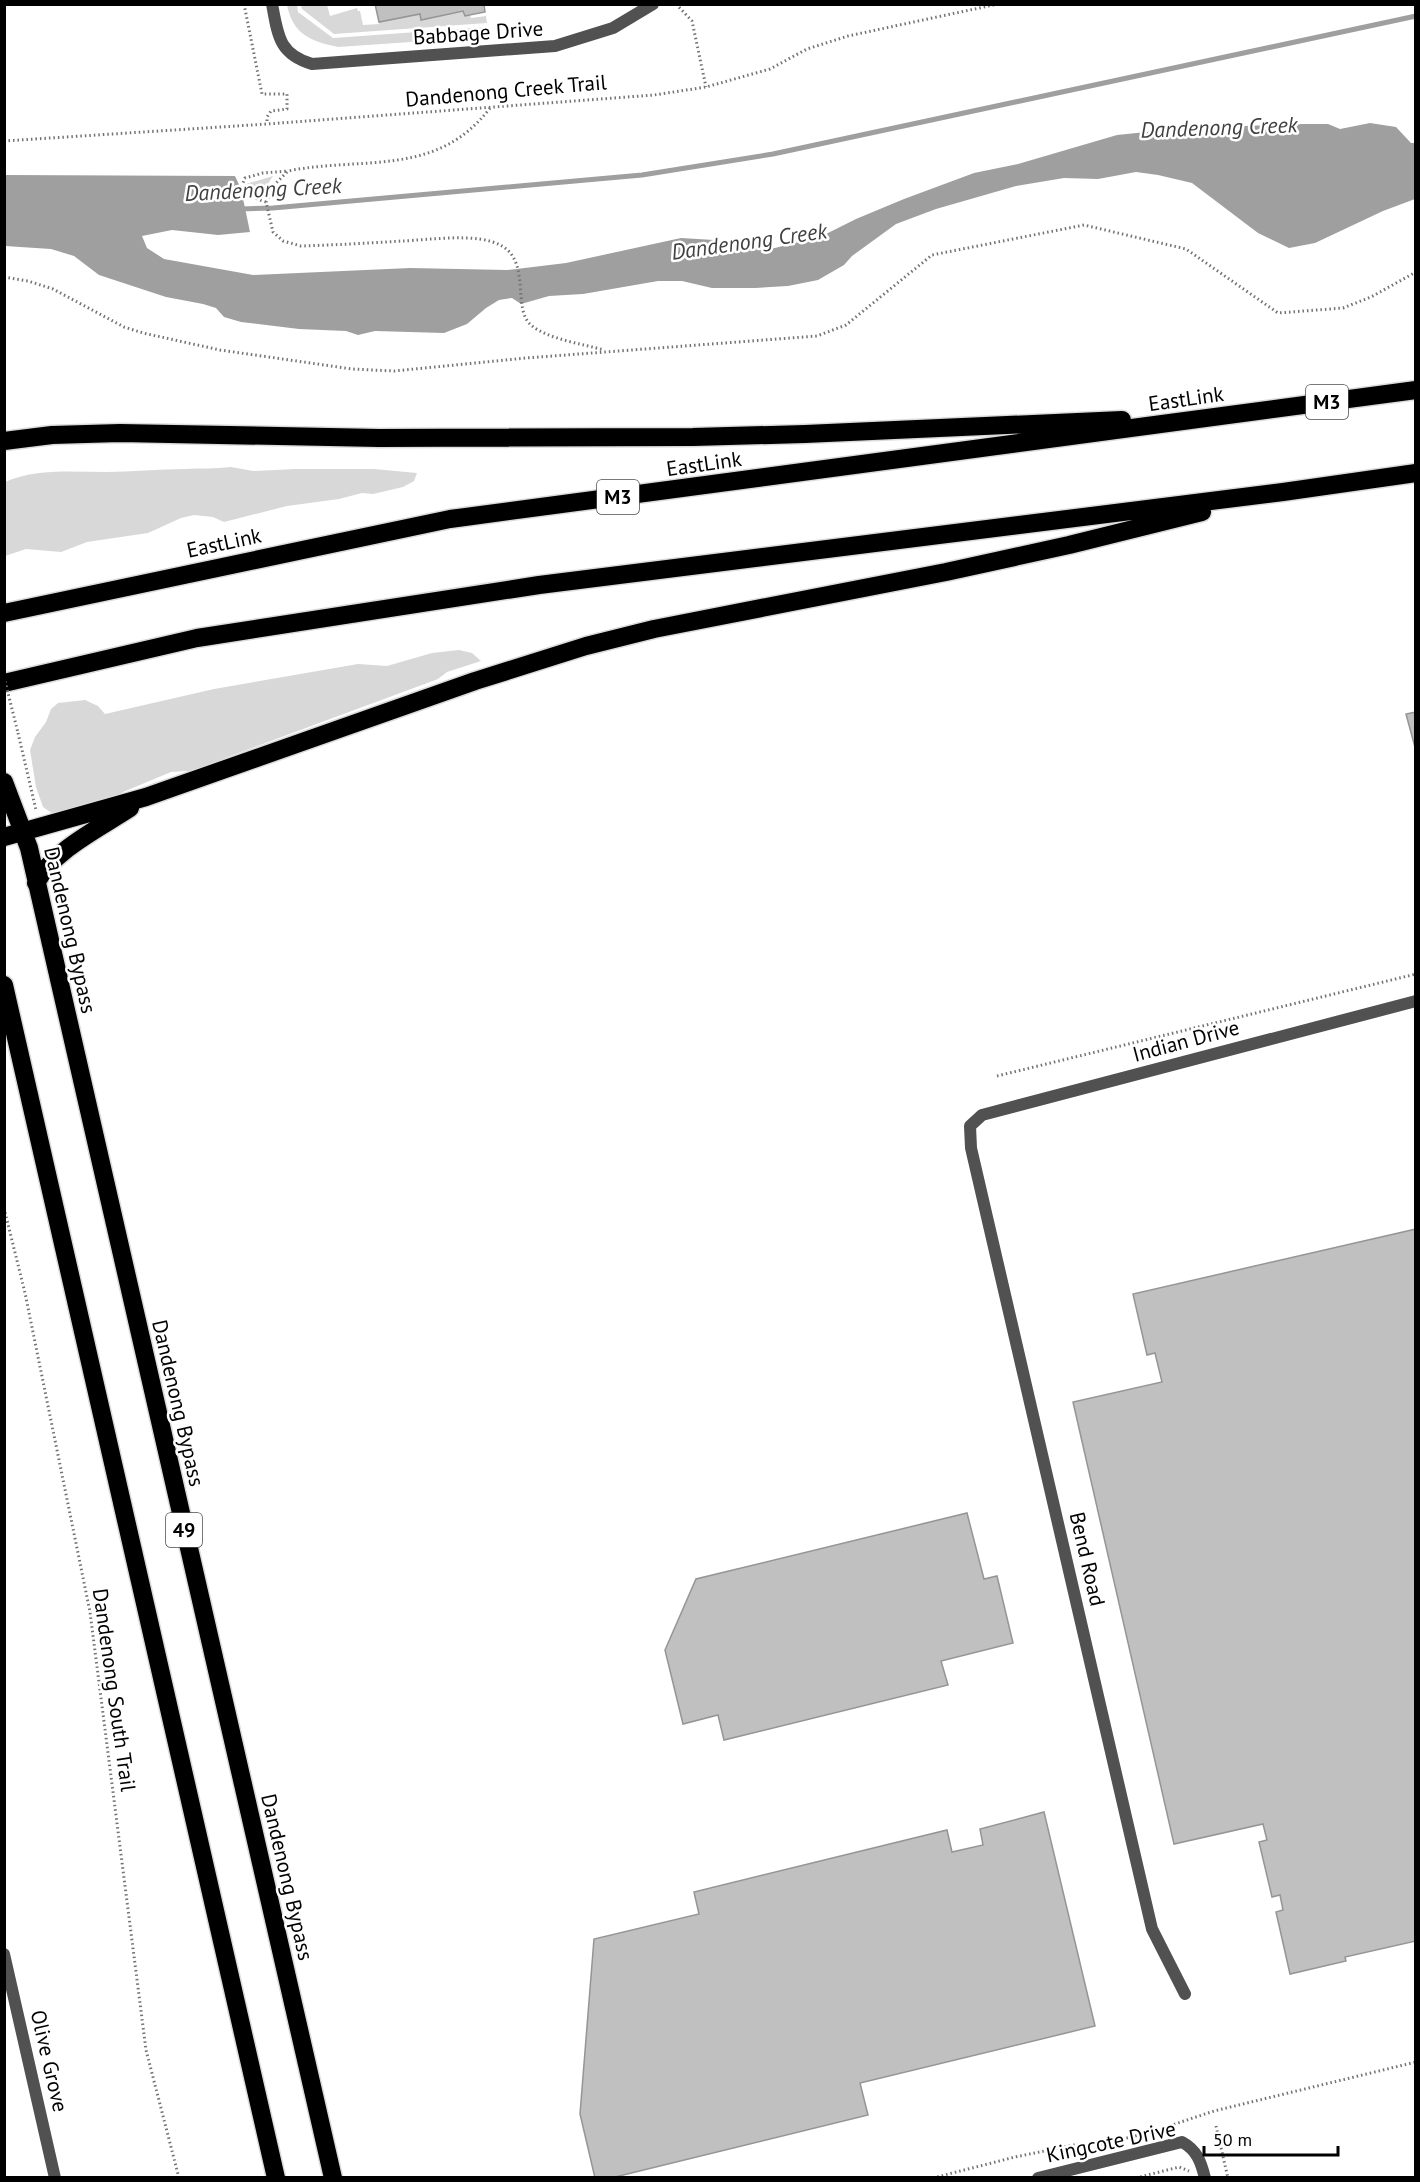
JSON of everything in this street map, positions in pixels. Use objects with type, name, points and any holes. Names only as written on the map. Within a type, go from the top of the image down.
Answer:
[{"type":"highway","name":"EastLink","points":[[4,613],[450,519],[1416,390]]},
{"type":"highway","points":[[4,441],[52,435],[120,433],[368,438],[693,437],[817,434],[1238,414]]},
{"type":"highway","points":[[4,448],[75,435]]},
{"type":"highway","points":[[4,683],[197,638],[539,585],[1282,492],[1416,473]]},
{"type":"highway","points":[[4,837],[146,797],[476,681],[586,646],[654,630],[1058,548],[1282,492]]},
{"type":"highway","name":"Dandenong Bypass","points":[[4,782],[29,848],[333,2178]]},
{"type":"highway","points":[[36,883],[57,856],[146,797]]},
{"type":"highway","points":[[4,985],[276,2178]]},
{"type":"highway","points":[[4,1029],[43,1157]]},
{"type":"street","name":"Babbage Drive","points":[[272,4],[277,31],[284,49],[297,60],[312,64],[555,46],[613,28],[653,4]]},
{"type":"street","name":"Indian Drive","points":[[970,1126],[982,1115],[1416,1001]]},
{"type":"street","name":"Bend Road","points":[[970,1126],[971,1148],[1152,1929],[1185,1994]]},
{"type":"street","name":"Olive Grove","points":[[4,1954],[55,2178]]},
{"type":"street","name":"Kingcote Drive","points":[[1038,2178],[1182,2142],[1191,2147],[1201,2162],[1205,2178]]},
{"type":"path","points":[[244,4],[262,94],[287,94],[287,108],[271,111],[267,117],[267,124]]},
{"type":"path","points":[[675,4],[692,21],[706,87]]},
{"type":"path","name":"Dandenong Creek Trail","points":[[4,141],[654,95],[706,87],[770,69],[807,49],[848,36],[998,4]]},
{"type":"path","points":[[266,202],[254,198],[247,191],[243,183],[245,178],[263,173],[419,157],[441,148],[471,129],[490,108]]},
{"type":"path","points":[[288,171],[275,184],[266,202],[273,232],[283,241],[301,246],[448,239],[484,240],[502,246],[513,255],[517,265],[525,319],[532,326],[550,335],[609,352]]},
{"type":"path","points":[[4,277],[28,281],[53,289],[124,327],[143,333],[220,350],[321,365],[394,371],[816,336],[846,325],[933,255],[1084,225],[1186,249],[1278,313],[1343,308],[1371,297],[1416,272]]},
{"type":"path","points":[[4,677],[38,815]]},
{"type":"path","points":[[997,1076],[1416,974]]},
{"type":"path","name":"Dandenong South Trail","points":[[4,1208],[25,1293],[90,1612],[146,2050],[179,2178]]},
{"type":"path","points":[[933,2178],[1015,2157],[1074,2145],[1102,2144],[1148,2133],[1214,2111],[1416,2062]]},
{"type":"path","points":[[1216,2126],[1228,2178]]},
{"type":"path","points":[[1136,2178],[1179,2167],[1191,2172],[1192,2178]]},
{"type":"shaded area","points":[[287,5],[297,5],[298,12],[333,38],[488,27],[483,37],[338,47],[304,35],[294,23]]},
{"type":"shaded area","points":[[301,5],[327,5],[330,16],[357,8],[360,11],[363,25],[379,24],[379,22],[420,14],[422,19],[463,11],[465,16],[470,15],[471,18],[486,16],[487,23],[334,34],[302,9]]},
{"type":"shaded area","points":[[273,176],[260,196],[246,184]]},
{"type":"shaded area","points":[[231,467],[253,471],[374,469],[417,473],[414,481],[403,487],[373,494],[362,493],[339,499],[287,506],[224,522],[213,517],[194,515],[181,518],[148,533],[87,542],[61,552],[26,549],[5,556],[5,482],[29,475],[54,472]]},
{"type":"shaded area","points":[[459,650],[472,653],[481,661],[225,758],[204,770],[171,772],[123,792],[106,804],[53,814],[43,807],[36,787],[30,750],[51,709],[58,703],[85,700],[98,706],[105,714],[214,689],[358,664],[387,666],[432,653]]},
{"type":"water","points":[[1370,123],[1396,127],[1411,143],[1415,143],[1415,199],[1383,211],[1315,243],[1289,248],[1258,233],[1192,183],[1136,172],[1098,179],[1064,178],[1016,186],[936,209],[896,224],[852,256],[844,265],[818,280],[788,286],[755,288],[712,288],[682,281],[658,281],[583,294],[549,296],[521,304],[512,298],[499,300],[467,324],[444,333],[375,331],[358,335],[346,331],[299,329],[241,322],[224,317],[216,308],[166,297],[99,275],[74,256],[51,249],[5,246],[5,175],[235,176],[241,189],[250,232],[218,235],[172,230],[142,236],[147,248],[164,259],[253,275],[410,268],[507,270],[566,263],[681,238],[714,240],[728,248],[775,248],[822,236],[904,199],[974,173],[1018,164],[1117,135],[1185,128],[1304,124],[1328,124],[1340,129]]},
{"type":"building","points":[[375,4],[484,4],[485,12],[465,16],[463,11],[421,20],[420,14],[379,22]]},
{"type":"building","points":[[1416,712],[1416,751],[1406,714]]},
{"type":"building","points":[[1416,1229],[1416,1941],[1345,1957],[1346,1961],[1290,1974],[1276,1912],[1283,1910],[1280,1895],[1272,1897],[1259,1842],[1267,1840],[1263,1824],[1174,1844],[1073,1402],[1162,1382],[1155,1353],[1147,1355],[1133,1294]]},
{"type":"building","points":[[967,1513],[984,1579],[997,1576],[1013,1643],[941,1661],[948,1685],[724,1740],[718,1715],[683,1724],[665,1650],[696,1579]]},
{"type":"building","points":[[1044,1812],[1095,2026],[860,2083],[868,2115],[611,2178],[595,2178],[580,2114],[594,1939],[699,1914],[694,1892],[947,1830],[952,1852],[983,1845],[980,1829]]},
{"type":"waterway","name":"Dandenong Creek","points":[[240,209],[642,175],[773,154],[1416,16]]}]
